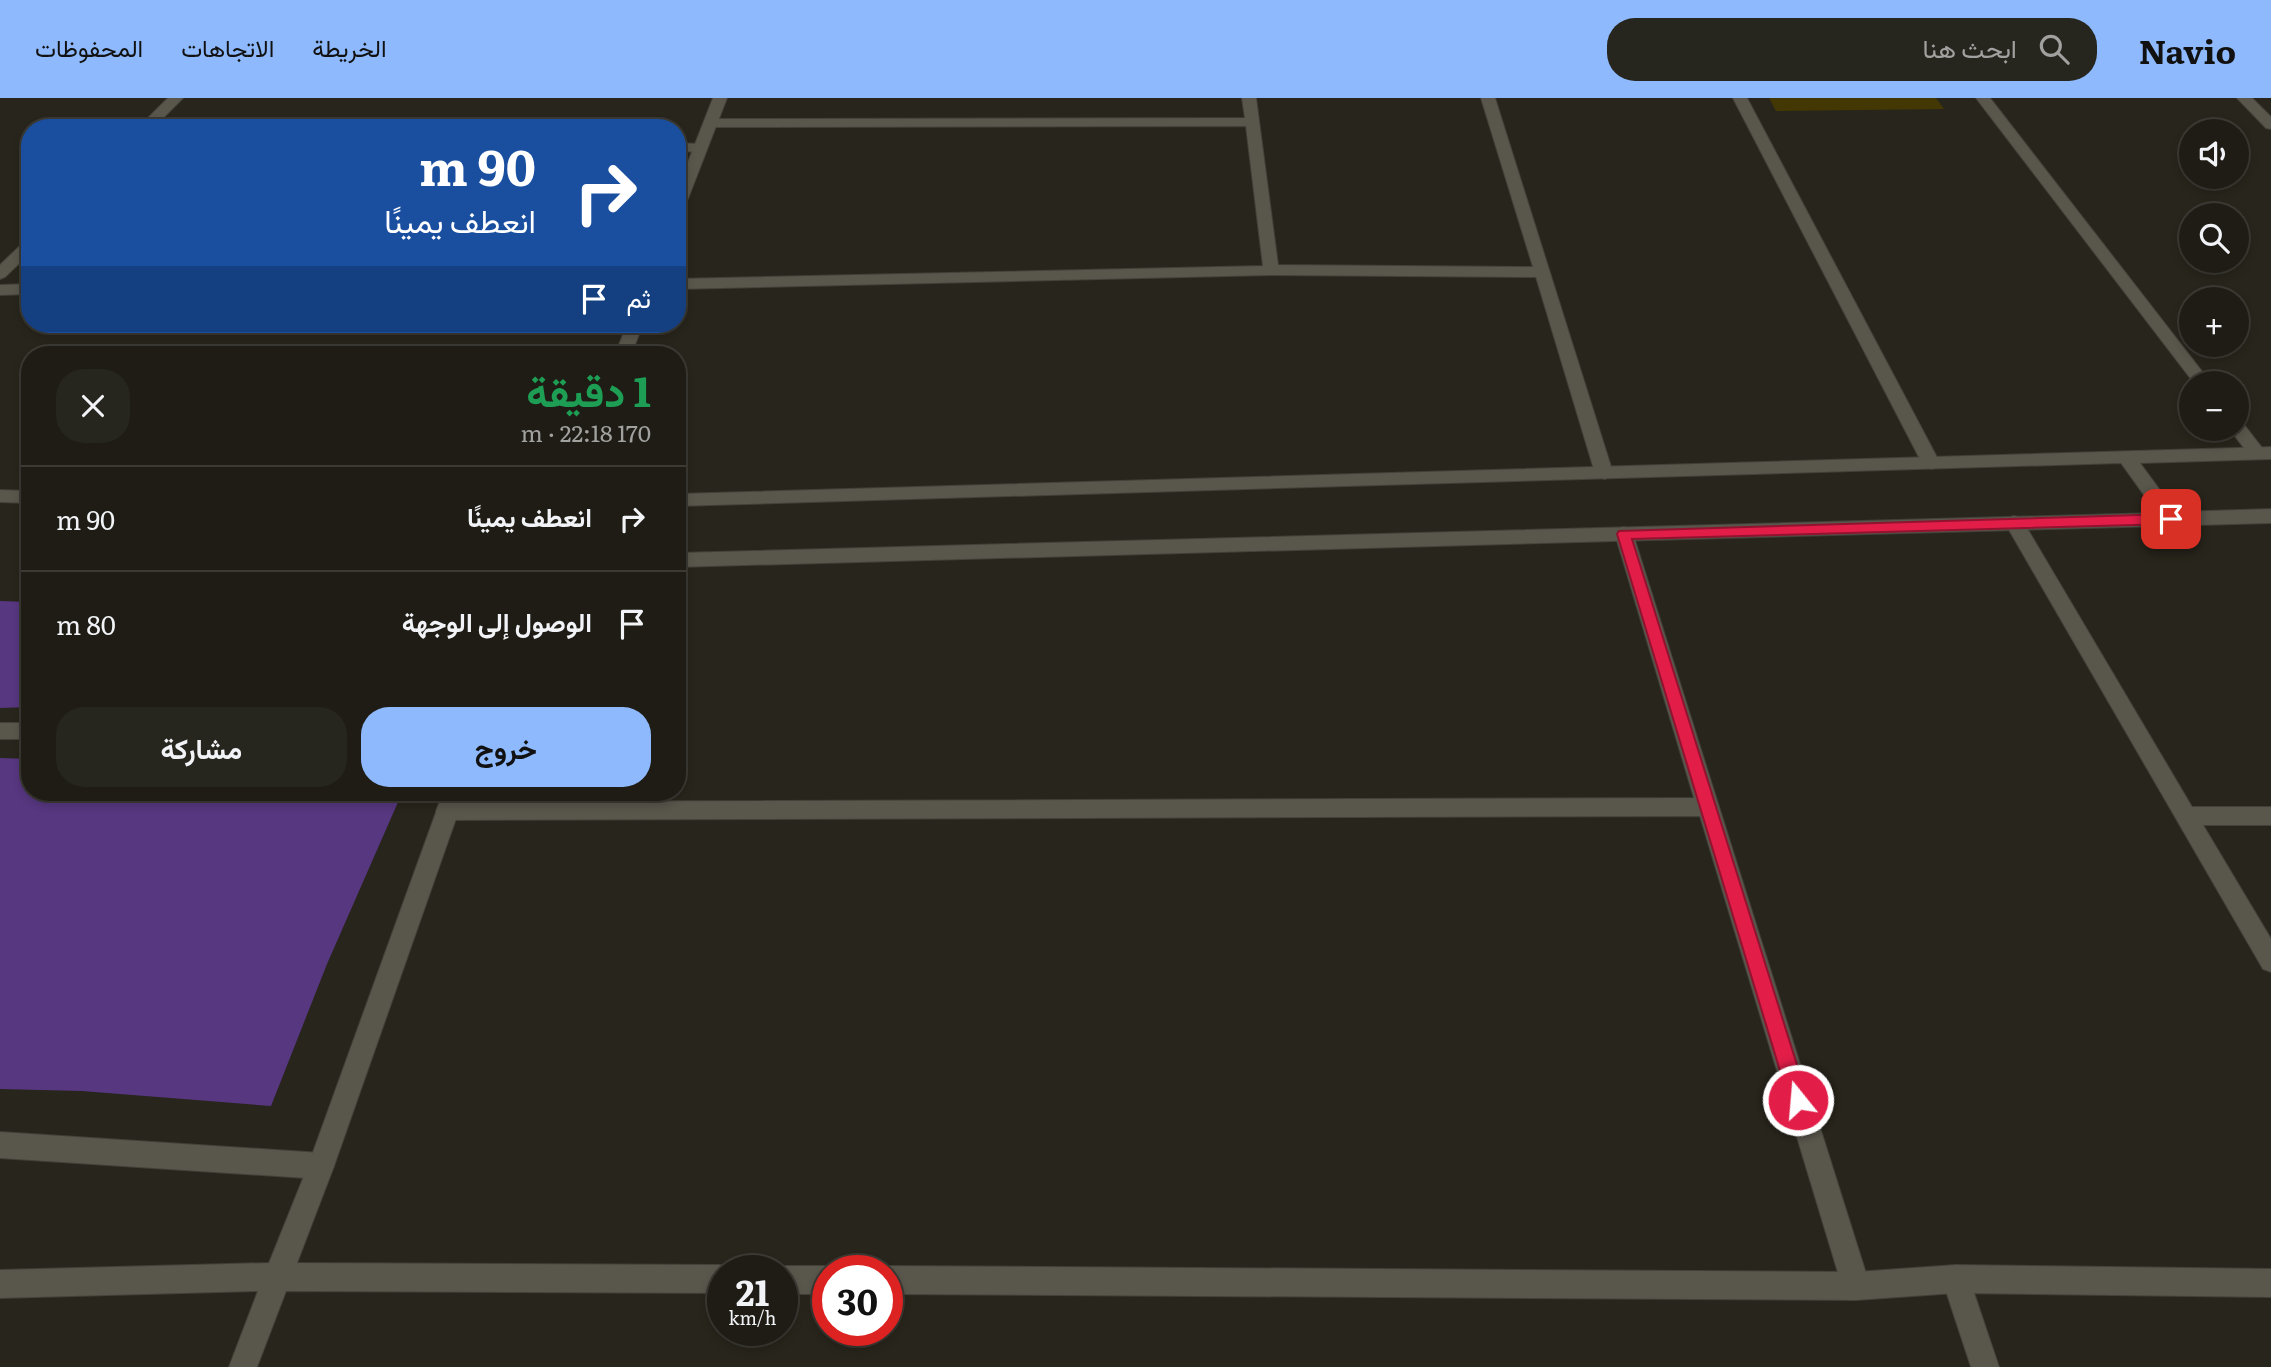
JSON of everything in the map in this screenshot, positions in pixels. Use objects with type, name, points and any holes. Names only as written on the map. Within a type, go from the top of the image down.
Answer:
[{"type":"street","points":[[154,119],[176,98]]},
{"type":"street","points":[[686,185],[720,98]]},
{"type":"street","points":[[1249,98],[1271,270]]},
{"type":"street","points":[[1488,98],[1604,473]]},
{"type":"street","points":[[1740,98],[1931,463]]},
{"type":"street","points":[[1983,98],[2194,371]]},
{"type":"street","points":[[2244,98],[2271,125]]},
{"type":"street","points":[[711,123],[1252,122]]},
{"type":"street","points":[[686,147],[700,148]]},
{"type":"street","points":[[0,274],[21,253]]},
{"type":"street","points":[[686,284],[1271,270],[1542,271]]},
{"type":"street","points":[[0,290],[21,289]]},
{"type":"street","points":[[2249,439],[2264,453]]},
{"type":"street","points":[[686,500],[2264,453]]},
{"type":"street","points":[[2126,457],[2171,519]]},
{"type":"street","points":[[0,496],[21,497]]},
{"type":"street","points":[[686,560],[2271,516]]},
{"type":"street","points":[[2014,523],[2271,961]]},
{"type":"street","points":[[1624,534],[1856,1286]]},
{"type":"street","points":[[0,731],[21,731]]},
{"type":"street","points":[[243,1367],[321,1166],[451,802],[1708,807]]},
{"type":"street","points":[[2188,816],[2271,816]]},
{"type":"street","points":[[0,1145],[321,1166]]},
{"type":"street","points":[[0,1284],[278,1277],[707,1279]]},
{"type":"street","points":[[1956,1279],[1985,1367]]},
{"type":"street","points":[[903,1280],[1856,1286],[1956,1279],[2271,1283]]},
{"type":"shaded area","points":[[1769,98],[1936,98],[1944,109],[1776,111]]},
{"type":"building","points":[[0,601],[21,602],[21,707],[0,708]]},
{"type":"building","points":[[0,758],[21,759],[21,801],[398,801],[327,964],[271,1106],[82,1091],[0,1089]]},
{"type":"route","points":[[1798,1100],[1624,534],[2171,519]]}]
